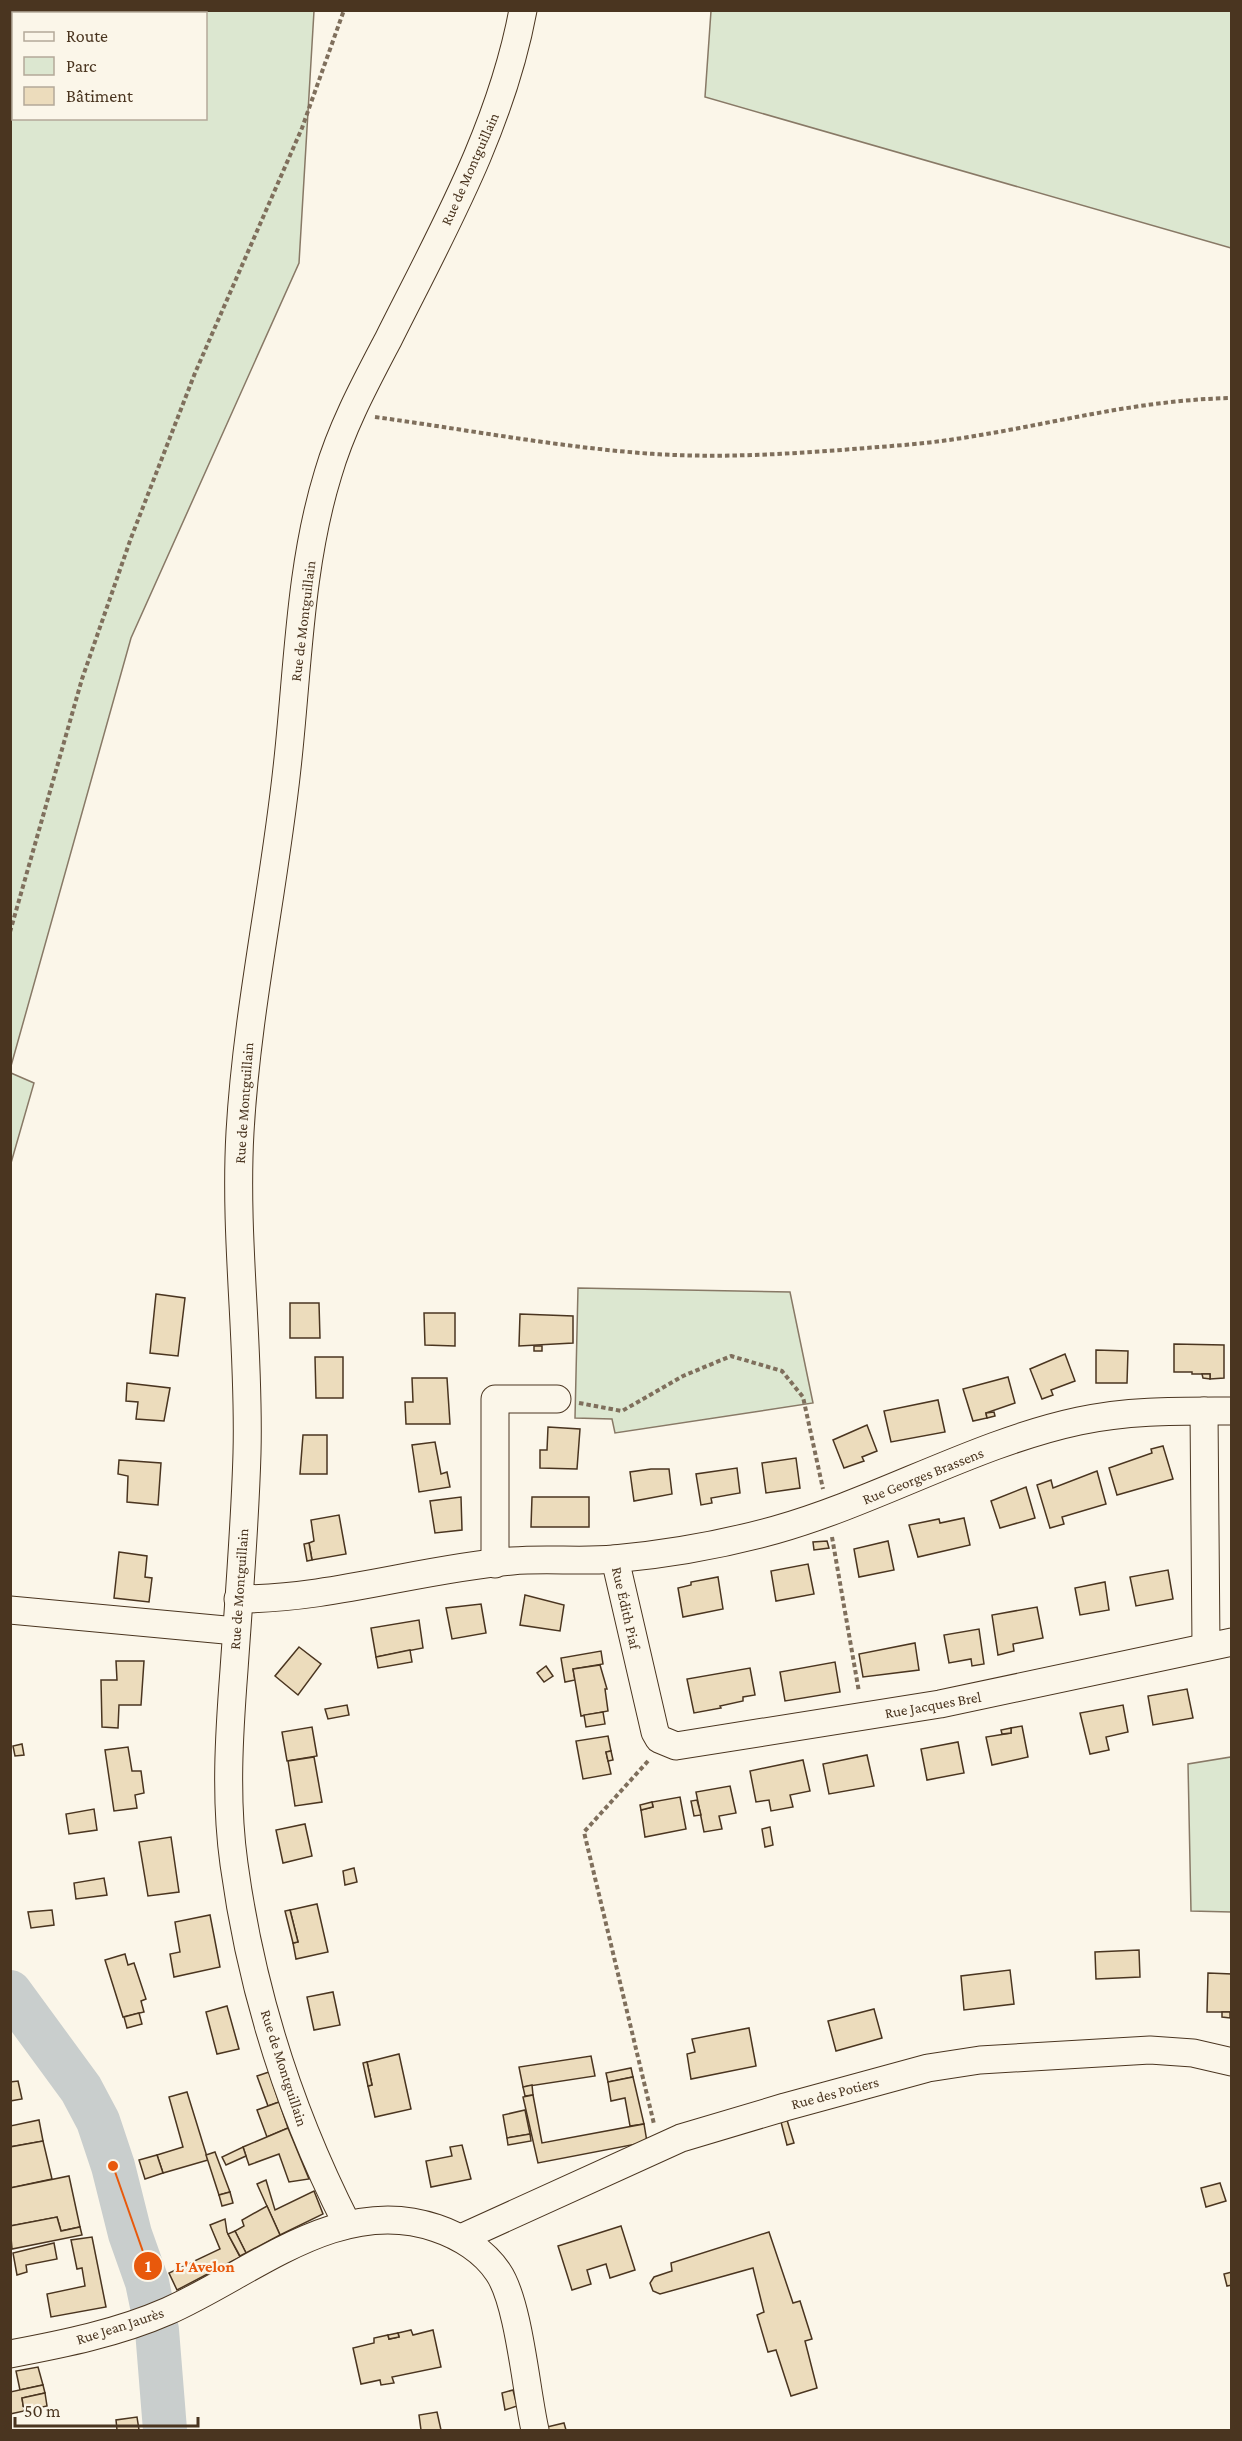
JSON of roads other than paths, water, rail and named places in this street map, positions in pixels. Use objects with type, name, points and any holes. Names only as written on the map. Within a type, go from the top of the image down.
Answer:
[{"type":"street","name":"Rue de Montguillain","points":[[347,2224],[320,2170],[287,2087],[260,1993],[233,1859],[229,1806],[229,1750],[247,1439],[247,1352],[239,1170],[243,1091],[284,793],[312,539],[328,475],[351,413],[475,160],[506,84],[523,10]]},
{"type":"street","points":[[495,1564],[495,1399],[557,1399]]},
{"type":"street","name":"Rue Jacques Brel","points":[[659,1739],[666,1744],[685,1747],[863,1717],[997,1693],[1219,1644],[1204,1411]]},
{"type":"street","name":"Rue Georges Brassens","points":[[615,1559],[737,1539],[828,1514],[1006,1443],[1058,1426],[1132,1413],[1232,1411]]},
{"type":"street","name":"Rue Édith Piaf","points":[[238,1599],[296,1596],[495,1564],[615,1559],[652,1721],[659,1739]]},
{"type":"street","points":[[10,1610],[236,1631]]},
{"type":"street","name":"Rue des Potiers","points":[[461,2238],[659,2147],[785,2107],[954,2064],[1150,2050],[1193,2053],[1232,2062]]},
{"type":"street","name":"Rue Jean Jaurès","points":[[10,2354],[67,2343],[140,2322],[178,2306],[309,2238],[347,2224],[388,2218],[407,2220],[461,2238],[498,2272],[507,2290],[535,2430]]},
{"type":"waterway","points":[[10,1992],[81,2089],[98,2121],[113,2166],[130,2234],[147,2282],[157,2330],[165,2430]]},
{"type":"place","name":"L'Avelon","points":[[113,2166]]}]
